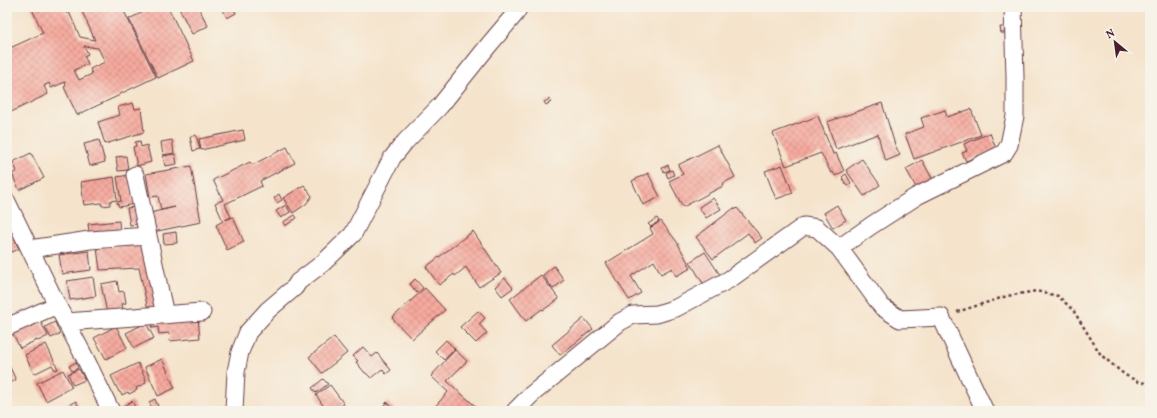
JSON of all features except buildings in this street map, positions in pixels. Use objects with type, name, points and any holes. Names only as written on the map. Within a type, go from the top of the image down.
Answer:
[{"type":"street","points":[[234,411],[236,372],[240,352],[248,332],[268,310],[295,287],[298,282],[323,263],[353,234],[392,158],[405,142],[440,106],[515,14],[519,7]]},
{"type":"street","points":[[839,248],[872,224],[916,196],[1004,153],[1009,145],[1014,116],[1015,77],[1013,7]]},
{"type":"street","points":[[135,176],[165,315]]},
{"type":"street","points":[[7,202],[111,411]]},
{"type":"street","points":[[515,411],[532,394],[620,322],[633,315],[656,314],[676,308],[730,279],[804,226],[817,228],[839,248],[882,307],[900,318],[942,317],[985,411]]},
{"type":"street","points":[[30,249],[90,240],[148,236]]},
{"type":"street","points":[[7,327],[57,304]]},
{"type":"street","points":[[66,322],[202,312]]},
{"type":"path","points":[[942,317],[1007,296],[1036,291],[1058,296],[1073,310],[1101,355],[1125,375],[1139,382],[1150,384]]}]
